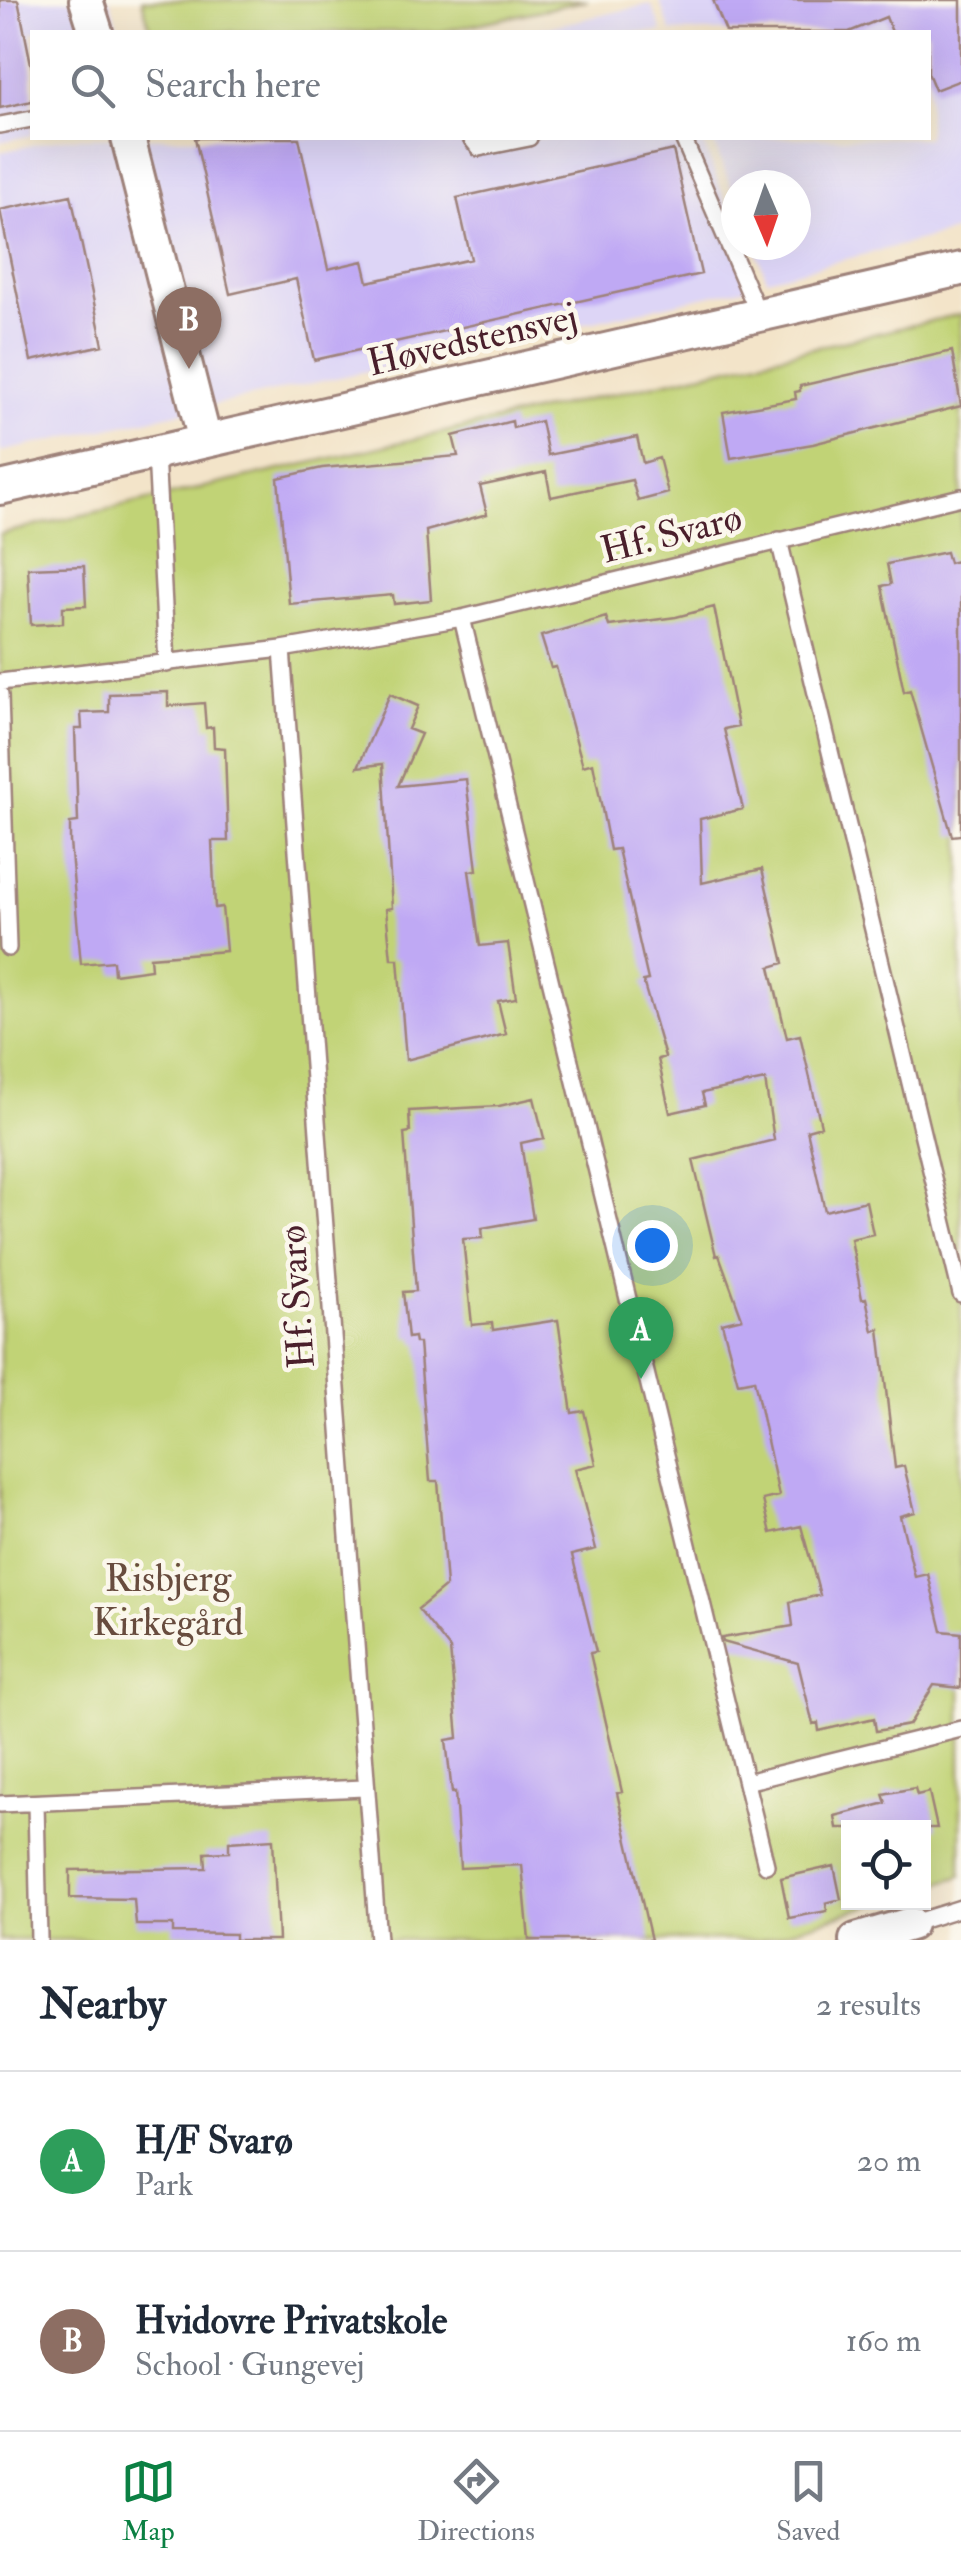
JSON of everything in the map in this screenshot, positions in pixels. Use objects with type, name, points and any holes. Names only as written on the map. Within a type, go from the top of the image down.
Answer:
[{"type":"street","points":[[86,0],[95,30]]},
{"type":"street","points":[[129,140],[205,441]]},
{"type":"street","name":"Høvedstensvej","points":[[0,488],[961,269]]},
{"type":"street","points":[[856,1940],[910,1924]]},
{"type":"lane","points":[[0,125],[30,118]]},
{"type":"lane","points":[[473,140],[479,148],[519,140]]},
{"type":"lane","points":[[683,140],[759,315]]},
{"type":"lane","points":[[156,452],[167,664]]},
{"type":"lane","name":"Hf. Svarø","points":[[0,682],[282,650],[462,618],[961,498]]},
{"type":"lane","name":"Hf. Svarø","points":[[779,540],[961,1294]]},
{"type":"lane","points":[[462,618],[766,1865]]},
{"type":"lane","name":"Hf. Svarø","points":[[282,650],[378,1940]]},
{"type":"lane","points":[[0,695],[8,948]]},
{"type":"lane","points":[[746,1782],[961,1730]]},
{"type":"lane","points":[[0,1804],[364,1788]]},
{"type":"lane","points":[[36,1802],[38,1940]]},
{"type":"lane","points":[[910,1924],[961,1908]]},
{"type":"shaded area","points":[[0,0],[110,0],[118,30],[30,30],[30,135],[0,142]]},
{"type":"shaded area","points":[[659,0],[961,0],[961,230],[767,279],[760,260],[811,260],[811,170],[725,170],[713,140],[931,140],[931,30],[670,30]]},
{"type":"shaded area","points":[[651,4],[661,30],[536,30]]},
{"type":"shaded area","points":[[57,140],[702,140],[721,190],[721,260],[748,260],[757,285],[0,452],[0,152]]},
{"type":"green space","points":[[142,0],[588,0],[449,30],[150,30]]},
{"type":"green space","name":"Risbjerg Kirkegård","points":[[961,314],[961,1876],[931,1886],[931,1820],[841,1820],[841,1910],[856,1910],[761,1940],[0,1940],[0,534]]},
{"type":"building","points":[[0,0],[18,0],[30,59],[30,101],[0,108]]},
{"type":"building","points":[[713,0],[961,0],[961,80],[935,90],[931,80],[931,30],[891,30],[886,17],[854,30],[725,30]]},
{"type":"building","points":[[195,140],[299,140],[328,269],[363,261],[368,282],[471,259],[457,198],[673,150],[701,274],[314,360],[296,279],[230,294]]},
{"type":"building","points":[[71,195],[103,345],[31,361],[0,210]]},
{"type":"building","points":[[952,351],[961,406],[813,444],[731,458],[723,412],[796,399],[795,392],[800,391],[800,386]]},
{"type":"building","points":[[512,421],[513,428],[541,421],[548,455],[637,437],[643,463],[659,458],[668,493],[638,501],[632,480],[551,497],[546,472],[480,486],[487,514],[426,531],[431,600],[394,604],[393,595],[289,604],[278,478],[322,468],[458,456],[453,436]]},
{"type":"building","points":[[946,552],[949,563],[961,560],[961,835],[952,836],[910,690],[904,692],[882,586],[891,584],[887,564]]},
{"type":"building","points":[[84,566],[86,606],[63,607],[63,623],[31,625],[28,568]]},
{"type":"building","points":[[714,607],[738,726],[724,729],[743,809],[700,819],[702,883],[762,869],[784,963],[770,967],[787,1038],[800,1035],[821,1126],[807,1130],[825,1211],[866,1201],[873,1234],[851,1239],[862,1299],[866,1298],[873,1331],[879,1329],[895,1468],[904,1466],[915,1512],[900,1516],[915,1577],[928,1574],[942,1631],[961,1633],[961,1688],[934,1685],[909,1725],[876,1731],[874,1718],[819,1731],[818,1723],[813,1724],[798,1663],[723,1642],[722,1638],[793,1626],[790,1602],[820,1595],[801,1526],[771,1533],[763,1500],[779,1496],[754,1380],[738,1383],[722,1323],[742,1318],[719,1255],[716,1256],[693,1160],[774,1140],[765,1080],[702,1093],[705,1105],[670,1113],[658,1059],[665,1057],[643,981],[648,980],[618,849],[610,850],[593,763],[583,766],[556,667],[551,668],[541,636],[606,617],[609,626],[676,617]]},
{"type":"building","points":[[168,692],[168,706],[204,703],[206,728],[213,727],[214,747],[225,748],[228,841],[212,841],[215,908],[222,907],[226,951],[150,957],[151,969],[114,974],[113,961],[81,964],[70,842],[70,823],[78,822],[75,729],[82,729],[81,713],[109,712],[109,694]]},
{"type":"building","points":[[390,694],[418,706],[408,729],[421,734],[398,786],[466,779],[477,870],[469,871],[480,946],[508,943],[516,998],[498,1001],[506,1034],[406,1060],[398,959],[391,959],[386,909],[392,908],[383,764],[358,767]]},
{"type":"building","points":[[534,1098],[544,1138],[521,1143],[533,1219],[482,1228],[483,1238],[463,1239],[472,1325],[492,1323],[493,1330],[558,1320],[572,1413],[584,1411],[596,1464],[575,1469],[596,1549],[572,1555],[596,1652],[590,1653],[651,1940],[529,1940],[522,1865],[460,1868],[455,1792],[452,1793],[446,1740],[458,1738],[450,1649],[418,1609],[446,1586],[438,1481],[430,1481],[419,1343],[415,1343],[414,1337],[408,1338],[403,1292],[416,1291],[404,1133],[410,1132],[409,1111],[499,1106]]},
{"type":"building","points":[[915,1788],[917,1795],[929,1792],[937,1828],[931,1828],[931,1820],[841,1820],[841,1828],[837,1828],[835,1816],[886,1803],[883,1794]]},
{"type":"building","points":[[273,1839],[278,1940],[235,1940],[235,1934],[173,1933],[173,1925],[136,1925],[134,1899],[70,1898],[70,1870],[206,1868],[205,1853],[229,1852],[229,1842]]},
{"type":"building","points":[[834,1866],[841,1899],[826,1903],[827,1911],[789,1918],[781,1878]]},
{"type":"place","name":"Hvidovre Privatskole","points":[[189,369]]},
{"type":"place","name":"H/F Svarø","points":[[641,1379]]}]
